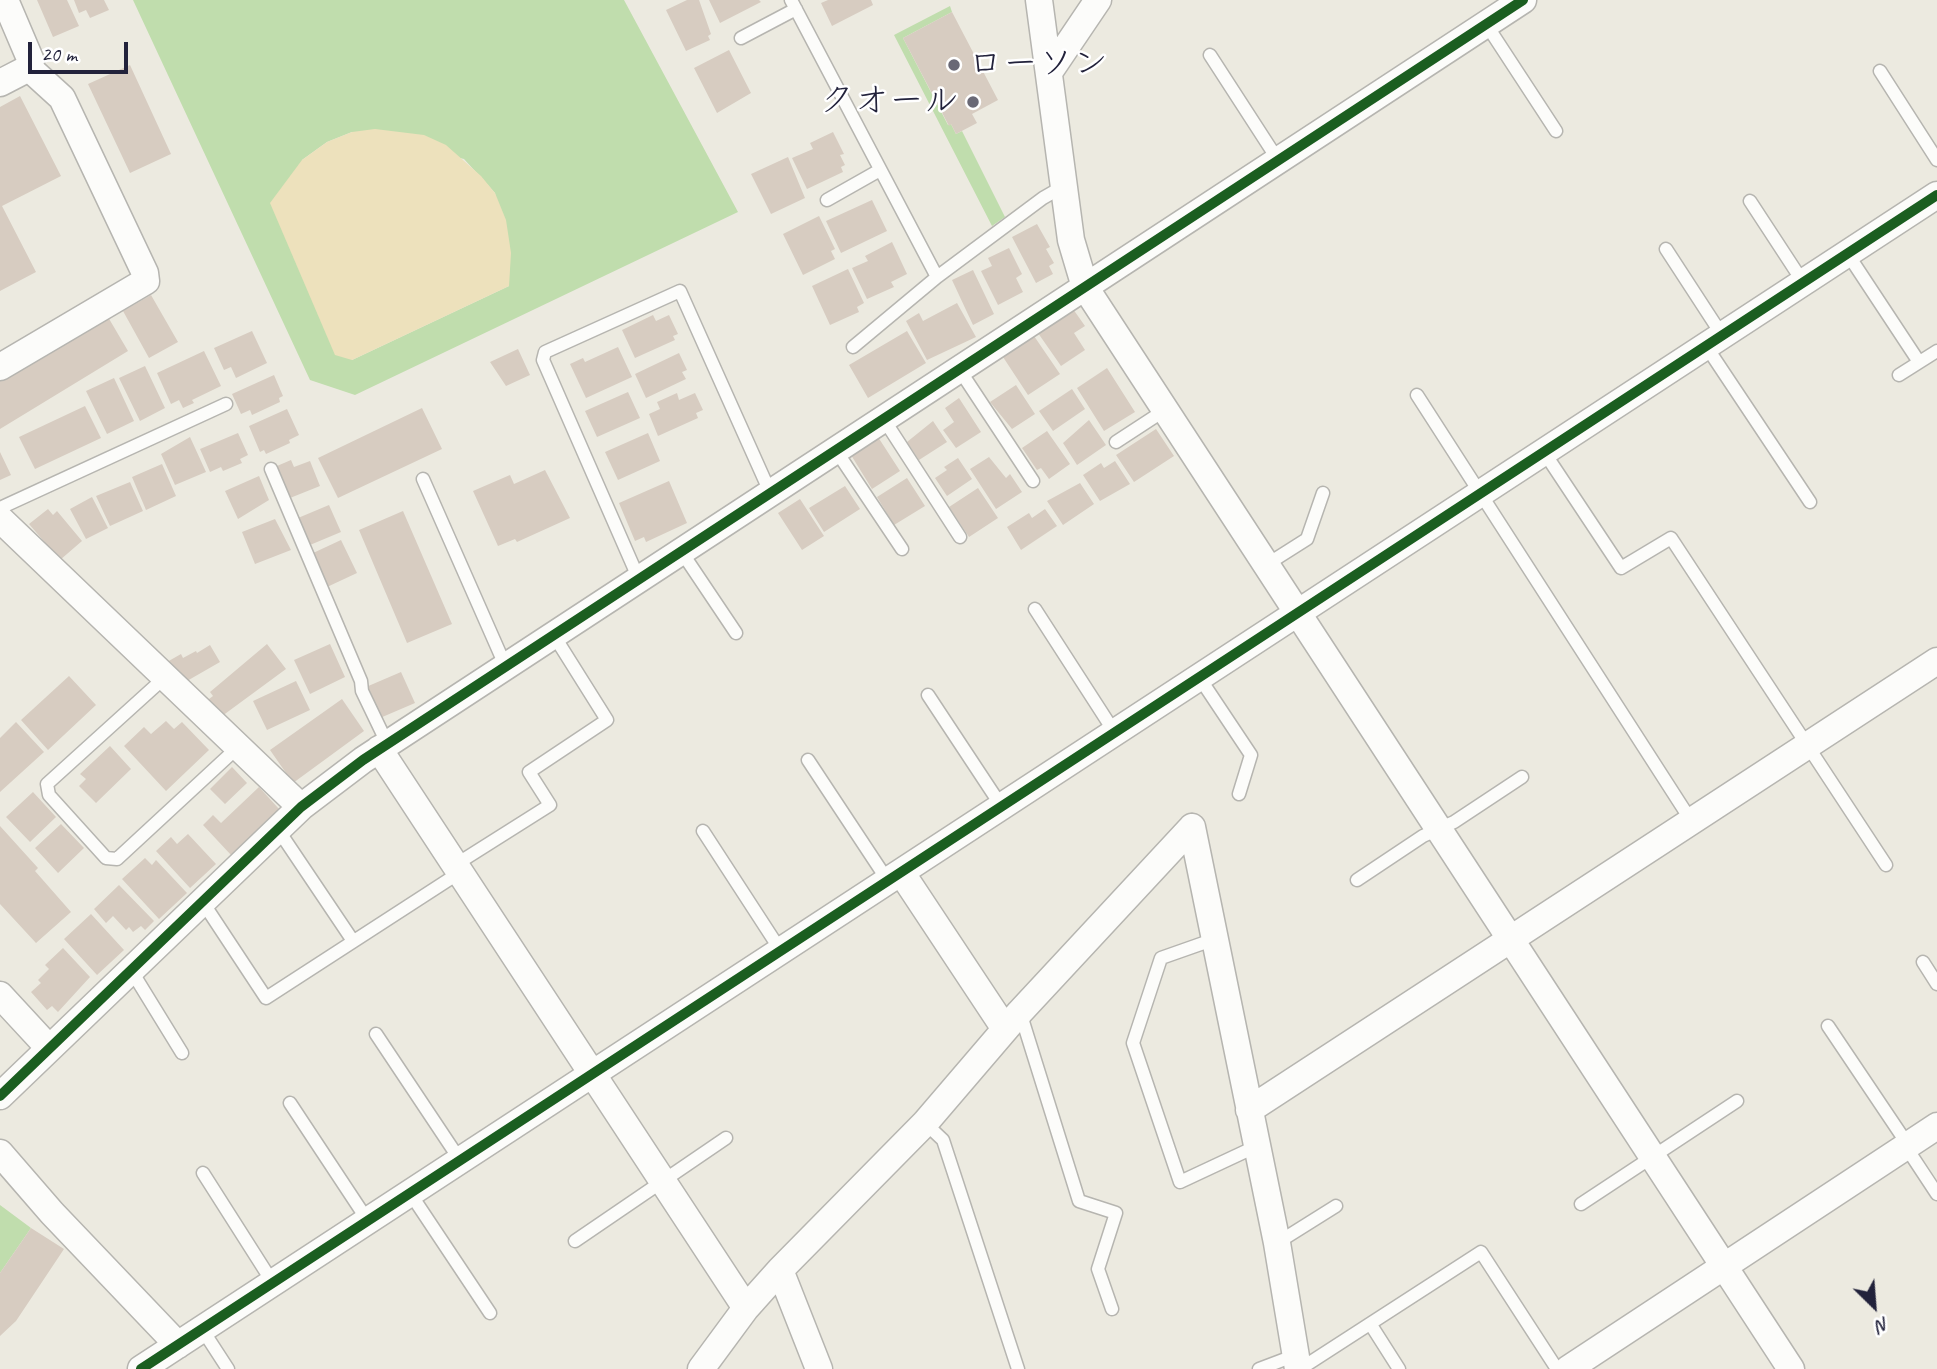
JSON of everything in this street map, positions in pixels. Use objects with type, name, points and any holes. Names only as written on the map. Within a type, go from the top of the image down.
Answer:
[{"type":"street","points":[[0,83],[29,68],[32,61],[5,0]]},
{"type":"street","points":[[1039,0],[1071,240],[1086,287],[1791,1369]]},
{"type":"street","points":[[1050,71],[1098,0]]},
{"type":"street","points":[[0,1096],[301,807],[383,746],[1523,0]]},
{"type":"street","points":[[1044,30],[1072,36]]},
{"type":"street","points":[[0,367],[146,281],[145,273],[62,98],[29,68]]},
{"type":"street","points":[[141,1369],[1937,195]]},
{"type":"street","points":[[0,519],[163,679],[301,807]]},
{"type":"street","points":[[1250,1110],[1937,660]]},
{"type":"street","points":[[383,746],[457,869],[746,1308]]},
{"type":"street","points":[[701,1369],[746,1308],[780,1270],[926,1123],[1013,1021],[1192,827],[1277,1242],[1298,1364]]},
{"type":"street","points":[[895,876],[1013,1021]]},
{"type":"street","points":[[0,995],[49,1048]]},
{"type":"street","points":[[1568,1369],[1937,1126]]},
{"type":"street","points":[[0,1153],[178,1345]]},
{"type":"street","points":[[780,1270],[819,1369]]},
{"type":"lane","points":[[741,38],[793,5],[937,277]]},
{"type":"lane","points":[[1486,24],[1556,131]]},
{"type":"lane","points":[[1210,55],[1278,160]]},
{"type":"lane","points":[[1880,71],[1937,160]]},
{"type":"lane","points":[[827,200],[880,170]]},
{"type":"lane","points":[[853,347],[937,277],[1043,198],[1065,186]]},
{"type":"lane","points":[[1750,201],[1803,282]]},
{"type":"lane","points":[[1666,249],[1714,340],[1810,502]]},
{"type":"lane","points":[[1847,253],[1919,362]]},
{"type":"lane","points":[[638,578],[543,360],[545,352],[680,291],[684,293],[770,492]]},
{"type":"lane","points":[[1899,375],[1937,351]]},
{"type":"lane","points":[[959,369],[1033,481]]},
{"type":"lane","points":[[1417,395],[1692,822]]},
{"type":"lane","points":[[0,508],[226,404]]},
{"type":"lane","points":[[1116,442],[1165,410]]},
{"type":"lane","points":[[883,418],[960,537]]},
{"type":"lane","points":[[835,449],[902,549]]},
{"type":"lane","points":[[1544,452],[1621,568],[1671,538],[1886,865]]},
{"type":"lane","points":[[271,469],[361,681],[362,691],[383,746]]},
{"type":"lane","points":[[423,479],[505,665]]},
{"type":"lane","points":[[1265,565],[1307,539],[1323,493]]},
{"type":"lane","points":[[681,551],[736,633]]},
{"type":"lane","points":[[1035,609],[1115,733]]},
{"type":"lane","points":[[202,901],[266,998],[550,805],[529,772],[607,720],[553,633]]},
{"type":"lane","points":[[1199,677],[1251,755],[1239,794]]},
{"type":"lane","points":[[163,679],[47,784],[48,795],[106,858],[117,859],[237,748]]},
{"type":"lane","points":[[928,695],[1002,807]]},
{"type":"lane","points":[[808,760],[895,876]]},
{"type":"lane","points":[[1357,880],[1522,777]]},
{"type":"lane","points":[[279,831],[353,941]]},
{"type":"lane","points":[[702,831],[780,951]]},
{"type":"lane","points":[[1216,939],[1161,958],[1133,1043],[1180,1182],[1257,1146]]},
{"type":"lane","points":[[1923,962],[1937,984]]},
{"type":"lane","points":[[131,970],[182,1053]]},
{"type":"lane","points":[[1013,1021],[1079,1201],[1116,1213],[1098,1269],[1112,1309]]},
{"type":"lane","points":[[1828,1026],[1937,1194]]},
{"type":"lane","points":[[376,1034],[460,1160]]},
{"type":"lane","points":[[1581,1203],[1737,1101]]},
{"type":"lane","points":[[290,1103],[368,1221]]},
{"type":"lane","points":[[926,1123],[943,1140],[1018,1369]]},
{"type":"lane","points":[[575,1241],[726,1138]]},
{"type":"lane","points":[[203,1174],[273,1283]]},
{"type":"lane","points":[[410,1193],[490,1313]]},
{"type":"lane","points":[[1277,1242],[1336,1206]]},
{"type":"lane","points":[[1259,1369],[1298,1364],[1371,1325],[1481,1252],[1557,1369]]},
{"type":"lane","points":[[1371,1325],[1399,1369]]},
{"type":"lane","points":[[202,1329],[228,1369]]},
{"type":"green space","points":[[133,0],[624,0],[738,212],[355,395],[310,380]],"holes":[[[352,132],[464,159],[495,193],[509,286],[352,360],[302,160],[327,142]]]},
{"type":"green space","points":[[950,6],[952,12],[903,38],[948,125],[951,124],[956,134],[962,131],[1005,217],[992,226],[894,35]]},
{"type":"green space","points":[[0,1205],[31,1228],[0,1273]]},
{"type":"sand","points":[[375,129],[424,135],[446,145],[481,176],[495,193],[506,220],[511,253],[509,286],[352,360],[335,355],[270,203],[302,160],[327,142],[352,132]]},
{"type":"building","points":[[37,0],[67,0],[79,26],[53,37]]},
{"type":"building","points":[[74,0],[104,0],[109,10],[90,18],[86,10],[79,13]]},
{"type":"building","points":[[687,0],[699,0],[711,34],[708,36],[710,40],[686,51],[666,10]]},
{"type":"building","points":[[709,0],[759,0],[761,2],[720,23]]},
{"type":"building","points":[[828,0],[871,0],[873,5],[832,26],[821,3]]},
{"type":"building","points":[[952,12],[998,100],[972,114],[977,123],[956,134],[951,124],[949,126],[903,38]]},
{"type":"building","points":[[729,50],[751,93],[717,113],[694,68]]},
{"type":"building","points":[[130,65],[171,154],[130,173],[88,84]]},
{"type":"building","points":[[20,96],[61,176],[2,206],[36,272],[0,291],[0,107]]},
{"type":"building","points":[[833,132],[844,154],[840,155],[845,165],[841,167],[843,172],[807,189],[792,158],[813,149],[810,143]]},
{"type":"building","points":[[788,157],[805,198],[771,214],[751,174]]},
{"type":"building","points":[[872,200],[887,231],[841,253],[826,221]]},
{"type":"building","points":[[819,216],[835,249],[831,251],[835,259],[803,275],[783,234]]},
{"type":"building","points":[[1037,224],[1050,247],[1046,249],[1054,263],[1049,266],[1053,274],[1036,283],[1012,237]]},
{"type":"building","points":[[892,242],[907,274],[891,282],[894,287],[867,299],[852,268],[868,261],[865,256]]},
{"type":"building","points":[[1009,248],[1022,274],[1016,278],[1023,292],[998,305],[981,271],[992,266],[988,258]]},
{"type":"building","points":[[848,269],[864,303],[857,307],[859,312],[830,325],[812,286]]},
{"type":"building","points":[[973,270],[994,314],[973,325],[952,280]]},
{"type":"building","points":[[151,295],[178,342],[149,358],[123,311]]},
{"type":"building","points":[[957,303],[976,337],[927,360],[906,321],[919,313],[923,321]]},
{"type":"building","points":[[1073,309],[1085,326],[1074,333],[1085,350],[1061,366],[1038,333]]},
{"type":"building","points":[[653,315],[656,321],[669,315],[678,334],[673,336],[675,340],[635,358],[622,330]]},
{"type":"building","points":[[108,317],[128,351],[0,429],[0,379]]},
{"type":"building","points":[[252,331],[267,363],[236,378],[231,367],[224,370],[214,348]]},
{"type":"building","points":[[907,331],[926,363],[868,398],[849,365]]},
{"type":"building","points":[[1034,336],[1060,374],[1028,395],[1003,357]]},
{"type":"building","points":[[618,347],[632,377],[586,398],[570,364],[583,358],[585,362]]},
{"type":"building","points":[[518,349],[530,375],[506,386],[490,362]]},
{"type":"building","points":[[204,351],[221,386],[192,400],[194,403],[183,408],[179,400],[171,404],[157,373]]},
{"type":"building","points":[[679,353],[687,370],[682,372],[686,379],[646,398],[635,374]]},
{"type":"building","points":[[145,366],[165,408],[140,421],[119,378]]},
{"type":"building","points":[[1107,368],[1135,412],[1104,431],[1077,388]]},
{"type":"building","points":[[274,375],[283,396],[279,398],[280,402],[252,415],[250,410],[241,414],[232,394]]},
{"type":"building","points":[[114,378],[134,421],[107,434],[86,391]]},
{"type":"building","points":[[1016,385],[1035,414],[1012,429],[990,402]]},
{"type":"building","points":[[1072,389],[1085,409],[1053,431],[1039,411]]},
{"type":"building","points":[[628,392],[640,418],[597,437],[585,411]]},
{"type":"building","points":[[677,393],[679,400],[695,393],[703,410],[696,413],[698,418],[658,436],[649,414],[660,409],[657,402]]},
{"type":"building","points":[[959,398],[981,432],[956,448],[943,430],[954,422],[945,408]]},
{"type":"building","points":[[85,406],[101,438],[35,469],[19,437]]},
{"type":"building","points":[[422,408],[442,449],[338,498],[318,458]]},
{"type":"building","points":[[287,409],[299,435],[289,440],[290,443],[266,454],[264,450],[260,452],[249,426]]},
{"type":"building","points":[[1089,420],[1106,445],[1077,465],[1063,443]]},
{"type":"building","points":[[933,421],[947,442],[919,460],[907,442]]},
{"type":"building","points":[[1156,429],[1174,456],[1134,482],[1116,455]]},
{"type":"building","points":[[1047,431],[1070,464],[1049,479],[1041,468],[1037,470],[1022,448]]},
{"type":"building","points":[[238,433],[248,455],[240,459],[242,463],[223,471],[221,467],[210,472],[200,449]]},
{"type":"building","points":[[648,433],[660,461],[618,480],[605,452]]},
{"type":"building","points":[[190,437],[206,472],[175,485],[161,454]]},
{"type":"building","points":[[878,437],[900,471],[872,489],[851,455]]},
{"type":"building","points":[[0,452],[11,475],[0,480]]},
{"type":"building","points":[[989,457],[1006,478],[1010,474],[1022,492],[996,509],[970,469]]},
{"type":"building","points":[[958,458],[972,479],[947,496],[935,478],[947,470],[944,467]]},
{"type":"building","points":[[291,460],[294,467],[310,461],[320,486],[290,498],[277,466]]},
{"type":"building","points":[[1115,461],[1130,484],[1100,501],[1083,475],[1101,463],[1104,468]]},
{"type":"building","points":[[162,464],[176,496],[146,510],[132,477]]},
{"type":"building","points":[[545,470],[570,518],[517,542],[515,539],[498,546],[473,491],[510,475],[514,484]]},
{"type":"building","points":[[259,476],[269,500],[238,519],[225,491]]},
{"type":"building","points":[[907,478],[925,506],[894,525],[877,497]]},
{"type":"building","points":[[669,481],[687,523],[646,542],[644,537],[635,541],[619,503]]},
{"type":"building","points":[[130,482],[143,511],[110,526],[96,496]]},
{"type":"building","points":[[1080,483],[1094,504],[1063,525],[1047,501]]},
{"type":"building","points":[[845,486],[860,509],[824,532],[809,508]]},
{"type":"building","points":[[978,488],[998,518],[969,537],[949,507]]},
{"type":"building","points":[[92,497],[108,528],[86,539],[70,509]]},
{"type":"building","points":[[800,499],[824,536],[802,550],[778,513]]},
{"type":"building","points":[[329,505],[341,532],[310,545],[298,518]]},
{"type":"building","points":[[48,509],[53,515],[57,511],[82,541],[60,560],[29,524]]},
{"type":"building","points":[[1045,509],[1057,526],[1021,550],[1007,527],[1029,513],[1032,518]]},
{"type":"building","points":[[403,511],[452,624],[407,643],[359,530]]},
{"type":"building","points":[[275,519],[291,550],[255,564],[242,532]]},
{"type":"building","points":[[341,540],[357,573],[327,587],[311,554]]},
{"type":"building","points":[[267,644],[286,669],[218,719],[205,702],[213,696],[210,692]]},
{"type":"building","points":[[330,644],[345,677],[310,694],[294,660]]},
{"type":"building","points":[[210,645],[220,662],[180,685],[167,662],[181,654],[183,658],[196,651],[197,653]]},
{"type":"building","points":[[401,672],[415,703],[380,718],[366,687]]},
{"type":"building","points":[[69,676],[96,705],[48,750],[21,720]]},
{"type":"building","points":[[296,681],[310,710],[267,730],[253,701]]},
{"type":"building","points":[[342,699],[364,731],[293,783],[270,750]]},
{"type":"building","points":[[166,721],[174,729],[182,722],[209,750],[166,791],[124,746],[144,727],[151,734]]},
{"type":"building","points":[[16,722],[44,752],[0,792],[0,738]]},
{"type":"building","points":[[110,746],[131,769],[96,803],[79,786],[86,779],[80,774]]},
{"type":"building","points":[[232,767],[247,783],[225,804],[210,789]]},
{"type":"building","points":[[259,787],[279,809],[231,855],[203,825],[213,815],[221,823]]},
{"type":"building","points":[[33,792],[56,817],[30,842],[6,817]]},
{"type":"building","points":[[61,824],[84,848],[58,873],[35,848]]},
{"type":"building","points":[[0,826],[38,868],[35,871],[71,912],[36,943],[0,904]]},
{"type":"building","points":[[188,834],[216,864],[190,888],[156,851],[171,837],[177,844]]},
{"type":"building","points":[[145,858],[152,865],[156,860],[187,893],[159,919],[122,879]]},
{"type":"building","points":[[119,885],[154,921],[145,930],[141,926],[133,932],[129,927],[126,930],[113,916],[106,923],[94,909]]},
{"type":"building","points":[[91,914],[124,950],[97,975],[64,939]]},
{"type":"building","points":[[63,948],[90,977],[58,1012],[52,1006],[47,1010],[31,992],[41,983],[38,980],[49,969],[45,965]]},
{"type":"building","points":[[31,1228],[64,1249],[16,1321],[0,1336],[0,1273]]},
{"type":"cycle path","points":[[0,1096],[301,807],[363,760],[1523,0]]},
{"type":"cycle path","points":[[141,1369],[1937,195]]},
{"type":"place","name":"ローソン","points":[[954,65]]},
{"type":"place","name":"クオール","points":[[973,102]]}]
